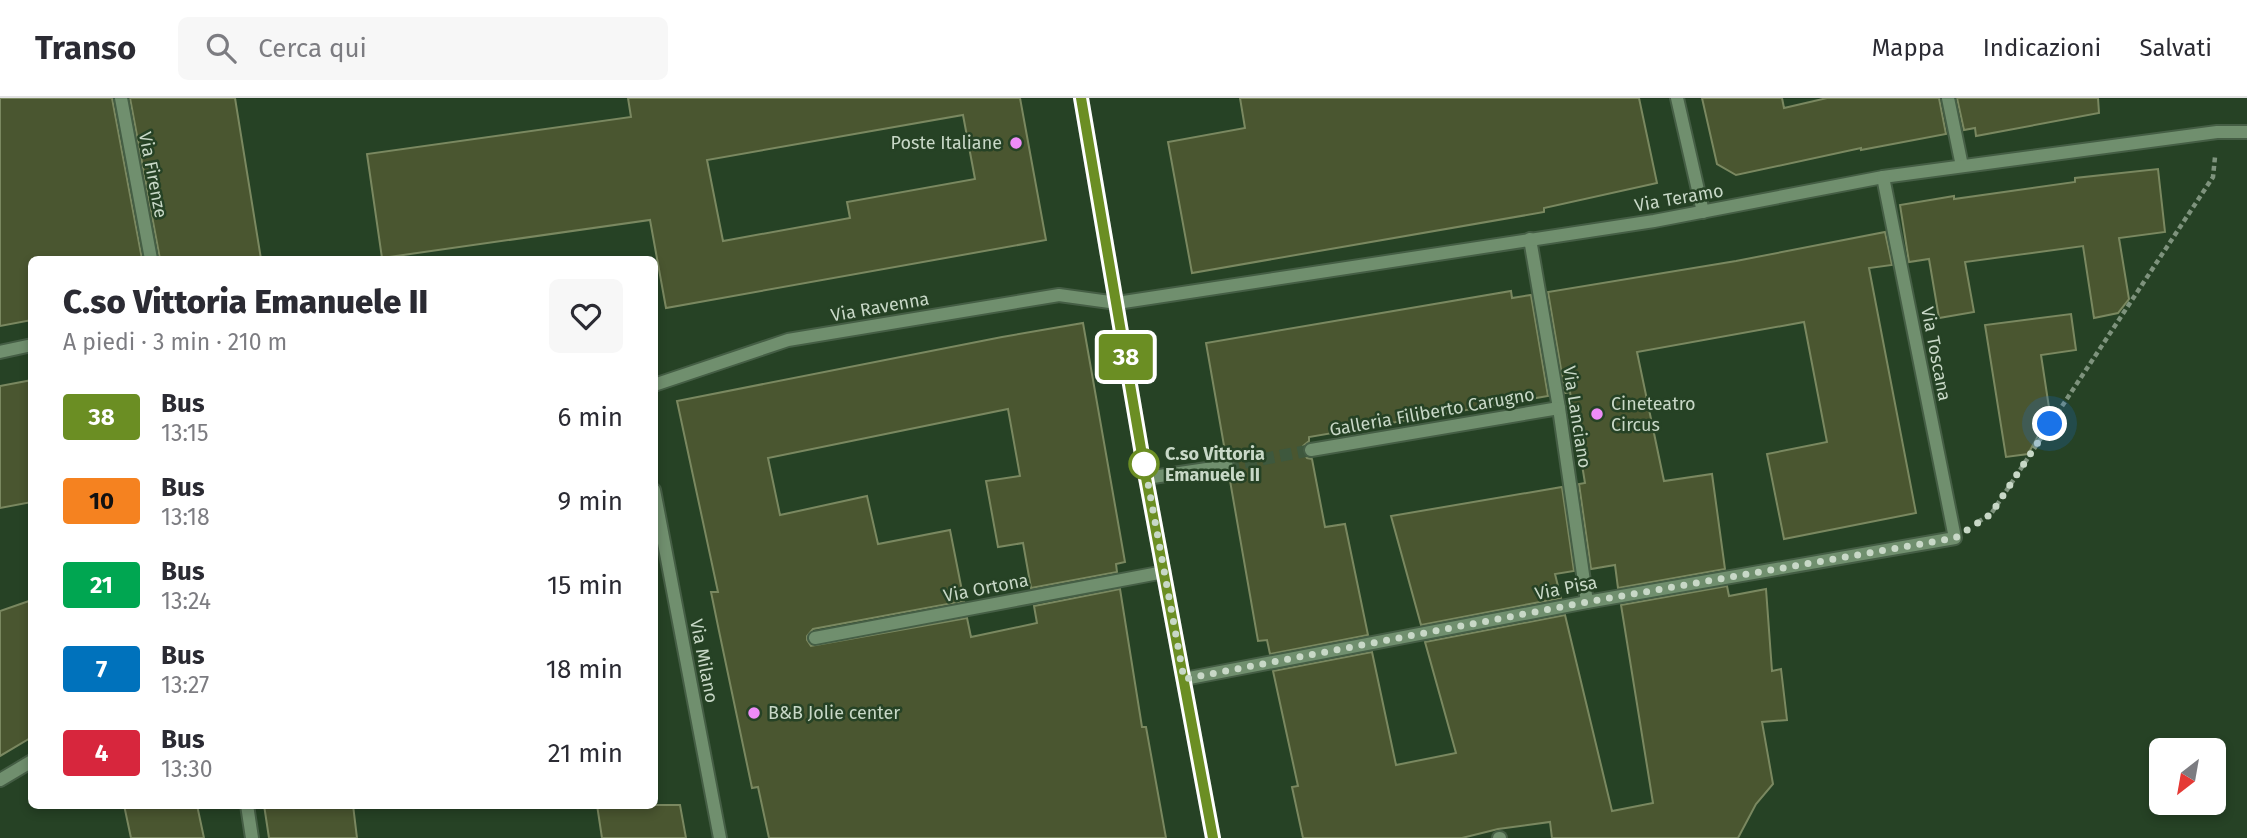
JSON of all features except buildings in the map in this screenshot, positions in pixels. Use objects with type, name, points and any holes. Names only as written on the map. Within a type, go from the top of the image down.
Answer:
[{"type":"street","name":"Via Firenze","points":[[121,98],[149,256]]},
{"type":"street","points":[[1081,98],[1146,478],[1213,838]]},
{"type":"street","points":[[1677,98],[1703,212]]},
{"type":"street","points":[[1948,98],[1962,166]]},
{"type":"street","name":"Via Teramo","points":[[1117,303],[1703,212],[1882,177],[2217,132],[2247,132]]},
{"type":"street","name":"Via Toscana","points":[[1882,177],[1955,538]]},
{"type":"street","name":"Via Lanciano","points":[[1530,239],[1559,408],[1587,602]]},
{"type":"street","name":"Via Ravenna","points":[[658,384],[788,340],[1059,295],[1117,303]]},
{"type":"street","points":[[0,352],[28,346]]},
{"type":"street","name":"Galleria Filiberto Carugno","points":[[1311,450],[1559,408]]},
{"type":"street","points":[[1146,478],[1227,466]]},
{"type":"street","name":"Via Milano","points":[[658,512],[720,838]]},
{"type":"street","name":"Via Pisa","points":[[1184,679],[1587,602],[1955,538]]},
{"type":"street","name":"Via Ortona","points":[[815,638],[1164,572]]},
{"type":"street","points":[[0,780],[28,763]]},
{"type":"street","points":[[248,809],[252,838]]},
{"type":"path","points":[[1955,538],[1991,514],[2213,177],[2217,132]]},
{"type":"tunnel","points":[[1227,466],[1311,450]]},
{"type":"bus line","name":"38","points":[[1081,98],[1146,478],[1213,838]]},
{"type":"place","name":"Poste Italiane","points":[[1016,143]]},
{"type":"place","name":"Cineteatro Circus","points":[[1597,414]]},
{"type":"place","name":"C.so Vittoria Emanuele II","points":[[1144,464]]},
{"type":"place","name":"B&B Jolie center","points":[[754,713]]},
{"type":"route","points":[[1144,464],[1143,456],[1184,679],[1587,602],[1955,538],[1991,514],[2050,424]]}]
